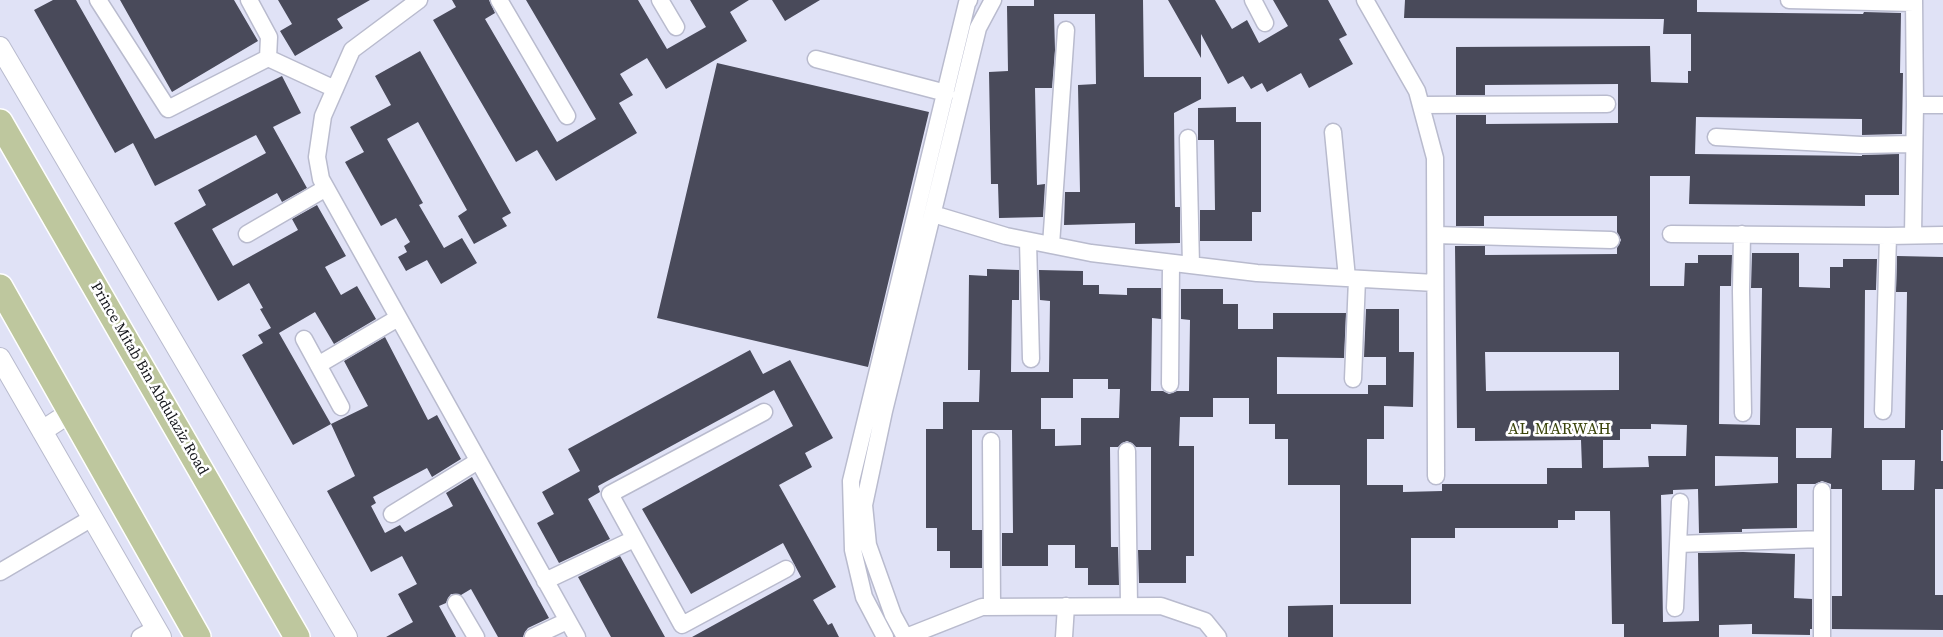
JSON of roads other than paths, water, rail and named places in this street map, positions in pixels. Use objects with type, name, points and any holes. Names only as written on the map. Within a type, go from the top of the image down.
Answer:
[{"type":"main road","name":"Prince Mitab Bin Abdulaziz Road","points":[[0,122],[297,637]]},
{"type":"main road","points":[[0,287],[198,637]]},
{"type":"street","points":[[98,0],[168,109],[268,58]]},
{"type":"street","points":[[249,0],[268,37],[268,58]]},
{"type":"street","points":[[499,0],[567,116]]},
{"type":"street","points":[[660,0],[676,27]]},
{"type":"street","points":[[885,637],[864,597],[853,550],[851,481],[967,3],[970,0]]},
{"type":"street","points":[[993,0],[978,28],[884,411],[864,505],[868,544],[893,615],[905,637],[982,607],[1162,606],[1205,621],[1218,637]]},
{"type":"street","points":[[1253,0],[1266,23]]},
{"type":"street","points":[[1365,0],[1416,91],[1435,158],[1436,476]]},
{"type":"street","points":[[1789,0],[1914,2],[1913,235]]},
{"type":"street","points":[[413,2],[352,50],[323,116],[317,157],[321,179],[577,637]]},
{"type":"street","points":[[1051,245],[1066,30]]},
{"type":"street","points":[[0,47],[347,637]]},
{"type":"street","points":[[268,58],[335,89]]},
{"type":"street","points":[[816,59],[946,93]]},
{"type":"street","points":[[1420,105],[1607,104]]},
{"type":"street","points":[[1915,105],[1943,106]]},
{"type":"street","points":[[1333,132],[1352,278],[1353,379]]},
{"type":"street","points":[[1716,137],[1861,145],[1914,144]]},
{"type":"street","points":[[1188,138],[1191,265]]},
{"type":"street","points":[[247,234],[326,188]]},
{"type":"street","points":[[933,214],[1006,236],[1092,253],[1257,273],[1436,283]]},
{"type":"street","points":[[1672,234],[1888,236],[1943,234]]},
{"type":"street","points":[[1742,234],[1743,413]]},
{"type":"street","points":[[1436,235],[1611,240]]},
{"type":"street","points":[[1883,411],[1888,236]]},
{"type":"street","points":[[1028,241],[1031,359]]},
{"type":"street","points":[[1170,384],[1171,263]]},
{"type":"street","points":[[318,365],[398,318]]},
{"type":"street","points":[[304,339],[341,407]]},
{"type":"street","points":[[0,358],[92,518],[152,634]]},
{"type":"street","points":[[42,431],[71,412]]},
{"type":"street","points":[[764,412],[610,494],[682,625],[786,569]]},
{"type":"street","points":[[991,441],[992,607]]},
{"type":"street","points":[[1128,451],[1129,606]]},
{"type":"street","points":[[392,514],[478,461]]},
{"type":"street","points":[[1822,490],[1822,637]]},
{"type":"street","points":[[1675,608],[1680,502]]},
{"type":"street","points":[[0,572],[92,518]]},
{"type":"street","points":[[545,581],[634,539]]},
{"type":"street","points":[[1678,544],[1822,539]]},
{"type":"street","points":[[456,603],[476,637]]},
{"type":"street","points":[[1064,637],[1066,606]]},
{"type":"street","points":[[533,637],[567,621]]},
{"type":"district","name":"AL MARWAH","points":[[1560,430]]}]
